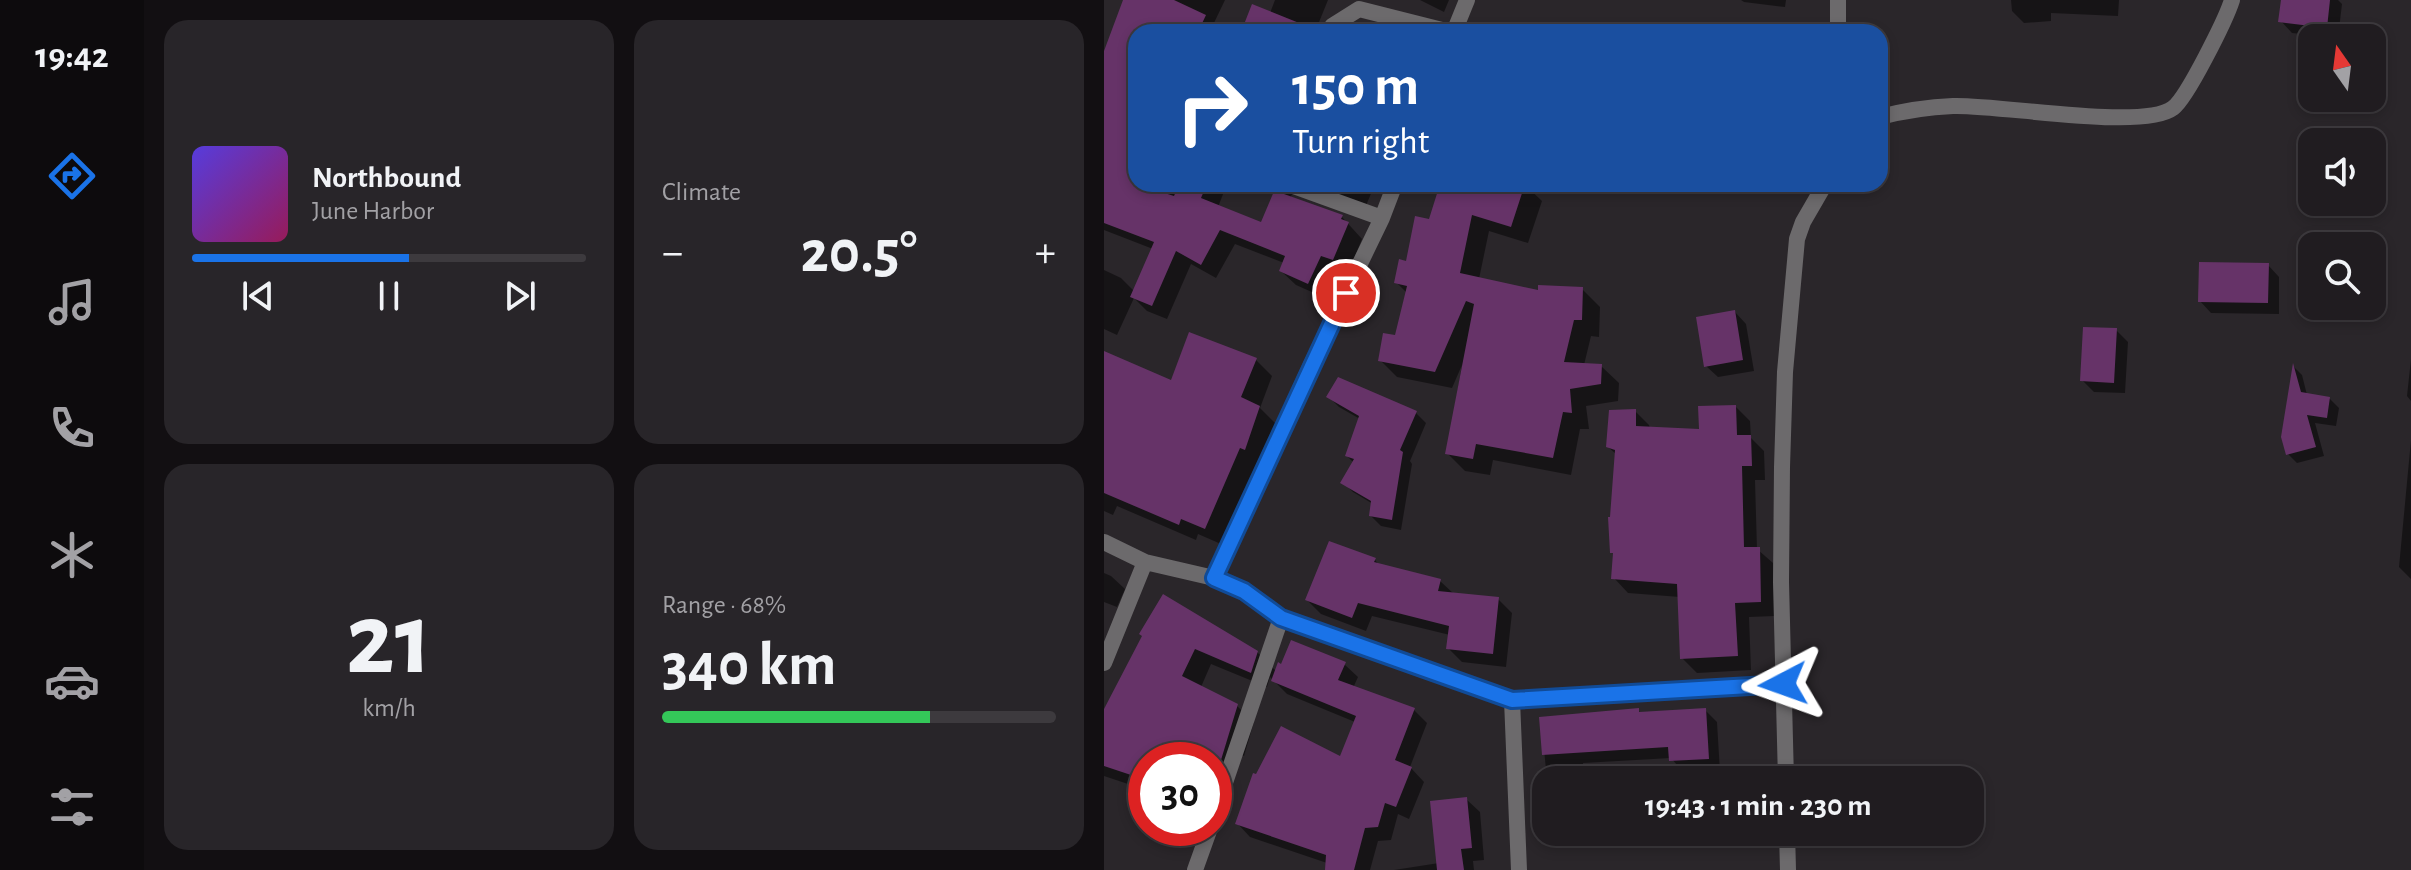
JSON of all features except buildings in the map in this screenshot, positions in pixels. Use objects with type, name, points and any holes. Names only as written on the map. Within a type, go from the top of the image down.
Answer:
[{"type":"street","points":[[1456,24],[1467,0]]},
{"type":"street","points":[[1838,0],[1838,24]]},
{"type":"street","points":[[1888,116],[1954,106],[2104,117],[2160,114],[2177,105],[2210,48],[2232,0]]},
{"type":"street","points":[[1335,24],[1359,9],[1420,24]]},
{"type":"street","points":[[1310,192],[1382,218]]},
{"type":"street","points":[[1214,578],[1392,192]]},
{"type":"street","points":[[1786,766],[1782,451],[1794,253],[1803,222],[1820,192]]},
{"type":"street","points":[[1104,542],[1145,562],[1214,578],[1244,591],[1281,618],[1512,700],[1783,684]]},
{"type":"street","points":[[1104,663],[1145,562]]},
{"type":"street","points":[[1232,762],[1281,618]]},
{"type":"street","points":[[1512,700],[1519,870]]},
{"type":"street","points":[[1195,870],[1204,846]]},
{"type":"street","points":[[1787,846],[1788,870]]},
{"type":"route","points":[[1346,293],[1214,578],[1244,591],[1281,618],[1512,700],[1783,684]]}]
